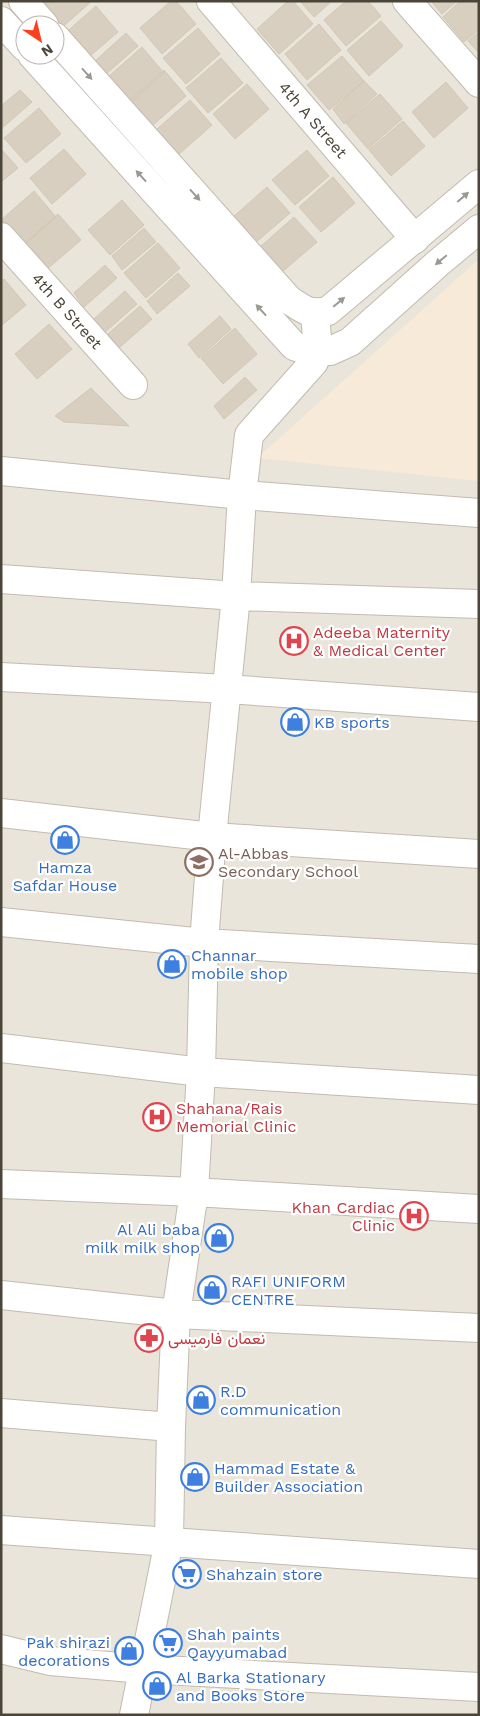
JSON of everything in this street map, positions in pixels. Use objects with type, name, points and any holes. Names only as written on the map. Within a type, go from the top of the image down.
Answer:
[{"type":"street","points":[[23,1],[35,15]]},
{"type":"street","name":"4th A Street","points":[[211,1],[415,239]]},
{"type":"street","points":[[408,1],[479,83]]},
{"type":"street","points":[[1,21],[15,36]]},
{"type":"street","points":[[65,48],[289,300],[305,310],[315,313],[328,310],[479,184]]},
{"type":"street","points":[[41,65],[306,348],[314,362],[249,435],[242,494],[236,596],[212,837],[204,943],[201,1072],[194,1192],[176,1314],[171,1427],[169,1541],[134,1715]]},
{"type":"street","points":[[306,348],[330,351],[350,342],[479,229]]},
{"type":"street","name":"4th B Street","points":[[1,237],[133,385]]},
{"type":"street","points":[[306,348],[315,313]]},
{"type":"street","points":[[1,471],[242,494],[479,512]]},
{"type":"street","points":[[1,580],[236,596],[479,604]]},
{"type":"street","points":[[1,677],[227,689],[479,707]]},
{"type":"street","points":[[1,813],[212,837],[479,854]]},
{"type":"street","points":[[1,922],[204,943],[479,959]]},
{"type":"street","points":[[1,1048],[201,1072],[479,1090]]},
{"type":"street","points":[[1,1184],[194,1192],[479,1208]]},
{"type":"street","points":[[1,1295],[176,1314],[479,1328]]},
{"type":"street","points":[[1,1413],[171,1427]]},
{"type":"street","points":[[1,1530],[479,1564]]},
{"type":"street","points":[[1,1650],[50,1661],[144,1669],[479,1687]]},
{"type":"shaded area","points":[[1,1],[479,1],[479,1715],[1,1715]]},
{"type":"shaded area","points":[[479,259],[479,481],[257,458]]},
{"type":"building","points":[[40,1],[92,1],[65,25],[65,15],[49,15]]},
{"type":"building","points":[[171,1],[176,1],[196,24],[162,54],[140,28]]},
{"type":"building","points":[[288,1],[293,1],[313,24],[279,54],[257,29]]},
{"type":"building","points":[[300,1],[332,1],[314,17]]},
{"type":"building","points":[[346,1],[368,1],[381,16],[346,46],[324,20]]},
{"type":"building","points":[[431,1],[457,1],[442,14]]},
{"type":"building","points":[[460,1],[479,1],[479,30],[464,42],[443,17]]},
{"type":"building","points":[[96,6],[118,32],[84,61],[65,39],[65,33]]},
{"type":"building","points":[[381,21],[403,46],[369,76],[347,50]]},
{"type":"building","points":[[319,24],[341,50],[307,80],[285,54]]},
{"type":"building","points":[[198,28],[220,54],[186,84],[163,58]]},
{"type":"building","points":[[479,32],[479,53],[468,41]]},
{"type":"building","points":[[126,33],[138,46],[105,75],[95,61]]},
{"type":"building","points":[[142,47],[164,73],[130,103],[108,77]]},
{"type":"building","points":[[342,56],[364,81],[329,110],[307,85]]},
{"type":"building","points":[[221,58],[243,83],[208,113],[186,88]]},
{"type":"building","points":[[164,70],[186,96],[152,126],[130,100]]},
{"type":"building","points":[[364,81],[377,94],[344,124],[333,109]]},
{"type":"building","points":[[446,82],[468,108],[434,138],[412,112]]},
{"type":"building","points":[[247,84],[269,109],[235,139],[213,114]]},
{"type":"building","points":[[20,90],[32,102],[1,129],[1,106]]},
{"type":"building","points":[[380,94],[402,119],[368,149],[346,123]]},
{"type":"building","points":[[190,100],[212,125],[178,155],[156,130]]},
{"type":"building","points":[[39,108],[61,134],[26,163],[4,138]]},
{"type":"building","points":[[403,121],[425,146],[391,176],[369,150]]},
{"type":"building","points":[[1,149],[18,168],[1,182]]},
{"type":"building","points":[[64,149],[86,174],[52,204],[30,178]]},
{"type":"building","points":[[307,150],[329,176],[295,205],[272,180]]},
{"type":"building","points":[[333,177],[355,203],[321,232],[299,207]]},
{"type":"building","points":[[267,187],[290,213],[255,243],[233,217]]},
{"type":"building","points":[[34,191],[56,217],[22,247],[1,223],[1,220]]},
{"type":"building","points":[[122,200],[144,225],[110,255],[88,230]]},
{"type":"building","points":[[58,214],[81,240],[46,270],[24,244]]},
{"type":"building","points":[[294,217],[317,242],[282,272],[260,247]]},
{"type":"building","points":[[144,228],[156,242],[122,270],[112,256]]},
{"type":"building","points":[[158,243],[180,268],[146,298],[124,273]]},
{"type":"building","points":[[105,265],[117,278],[84,307],[74,293]]},
{"type":"building","points":[[178,273],[190,286],[157,314],[147,301]]},
{"type":"building","points":[[4,279],[26,305],[1,326],[1,281]]},
{"type":"building","points":[[125,291],[137,304],[104,333],[94,319]]},
{"type":"building","points":[[140,306],[152,319],[119,348],[108,334]]},
{"type":"building","points":[[220,316],[231,329],[199,358],[188,344]]},
{"type":"building","points":[[49,324],[72,349],[37,379],[15,354]]},
{"type":"building","points":[[235,328],[257,354],[223,384],[201,358]]},
{"type":"building","points":[[245,377],[257,390],[224,419],[214,406]]},
{"type":"building","points":[[91,388],[129,426],[64,422],[55,416]]},
{"type":"place","name":"Adeeba Maternity & Medical Center","points":[[294,641]]},
{"type":"place","name":"KB sports","points":[[295,722]]},
{"type":"place","name":"Hamza Safdar House","points":[[65,840]]},
{"type":"place","name":"Al-Abbas Secondary School","points":[[199,862]]},
{"type":"place","name":"Channar mobile shop","points":[[172,964]]},
{"type":"place","name":"Shahana/Rais Memorial Clinic","points":[[157,1117]]},
{"type":"place","name":"Khan Cardiac Clinic","points":[[414,1216]]},
{"type":"place","name":"Al Ali baba milk milk shop","points":[[219,1238]]},
{"type":"place","name":"RAFI UNIFORM CENTRE","points":[[212,1290]]},
{"type":"place","name":"نعمان فارمیسی","points":[[149,1338]]},
{"type":"place","name":"R.D communication","points":[[201,1400]]},
{"type":"place","name":"Hammad Estate & Builder Association","points":[[195,1477]]},
{"type":"place","name":"Shahzain store","points":[[187,1574]]},
{"type":"place","name":"Shah paints Qayyumabad","points":[[168,1643]]},
{"type":"place","name":"Pak shirazi decorations","points":[[129,1651]]},
{"type":"place","name":"Al Barka Stationary and Books Store","points":[[157,1686]]}]
